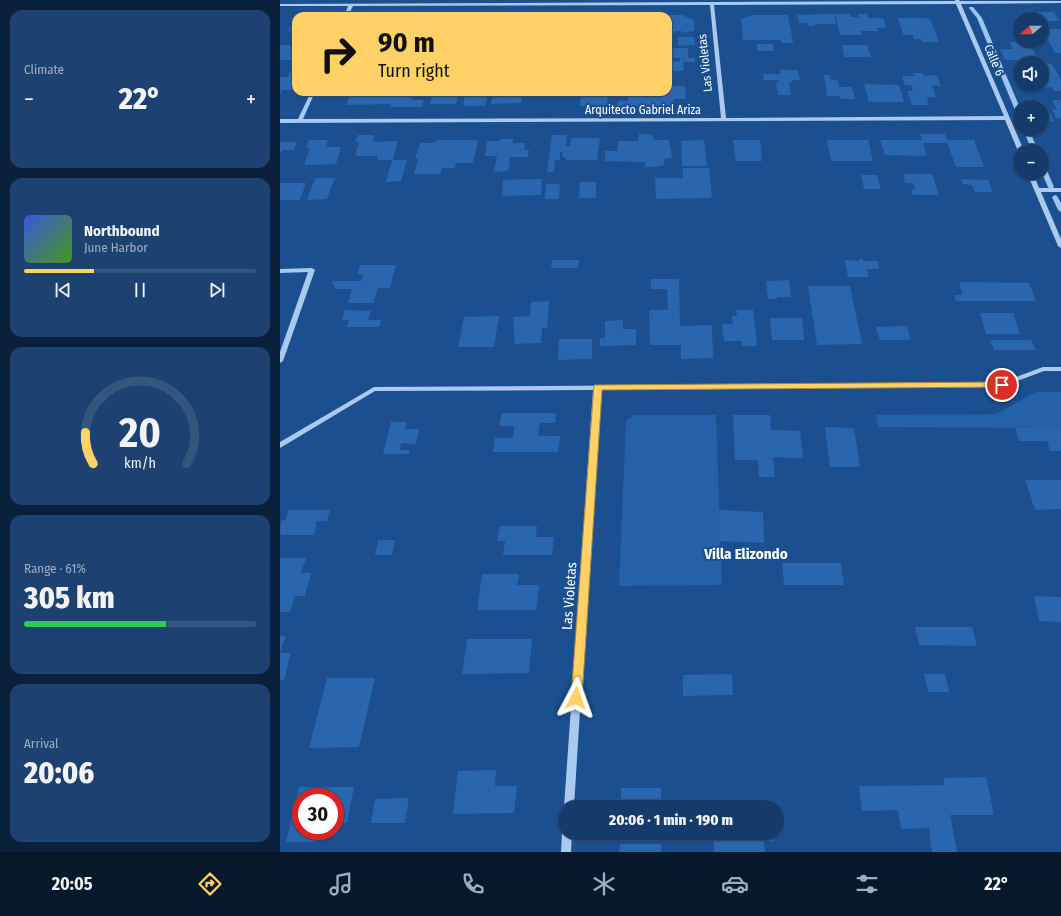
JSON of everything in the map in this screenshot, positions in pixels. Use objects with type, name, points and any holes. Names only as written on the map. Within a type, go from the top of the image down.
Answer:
[{"type":"street","name":"Calle 6","points":[[957,1],[1018,144]]},
{"type":"street","points":[[280,5],[351,5],[439,2],[1061,2]]},
{"type":"street","name":"Las Violetas","points":[[712,3],[724,119]]},
{"type":"street","points":[[348,12],[351,5]]},
{"type":"street","points":[[300,121],[311,96]]},
{"type":"street","name":"Arquitecto Gabriel Ariza","points":[[280,121],[1007,118]]},
{"type":"street","points":[[1033,180],[1061,246]]},
{"type":"street","points":[[1037,190],[1061,190]]},
{"type":"street","points":[[280,271],[312,270],[280,360]]},
{"type":"street","points":[[280,445],[374,389],[1002,385],[1043,369],[1061,369]]},
{"type":"street","name":"Las Violetas","points":[[569,800],[597,387]]},
{"type":"street","points":[[566,852],[567,840]]},
{"type":"shaded area","points":[[1036,392],[1061,392],[1061,428],[878,427],[876,415],[996,414]]},
{"type":"shaded area","points":[[634,415],[716,415],[722,585],[619,586],[626,421]]},
{"type":"building","points":[[1049,12],[1054,12],[1059,21],[1049,21]]},
{"type":"building","points":[[834,14],[836,24],[815,24],[815,26],[808,26],[807,23],[799,23],[797,15]]},
{"type":"building","points":[[835,14],[850,14],[851,17],[859,17],[858,14],[867,14],[868,18],[883,18],[887,28],[877,28],[878,31],[861,31],[862,35],[840,35]]},
{"type":"building","points":[[672,15],[682,15],[694,20],[694,31],[682,33],[682,31],[675,31],[675,33],[672,33]]},
{"type":"building","points":[[752,15],[788,15],[793,43],[781,43],[781,40],[743,40],[741,19]]},
{"type":"building","points":[[898,18],[925,18],[931,20],[939,42],[922,42],[921,39],[914,39],[913,35],[903,35]]},
{"type":"building","points":[[292,23],[292,31],[288,31]]},
{"type":"building","points":[[1049,29],[1061,29],[1061,53],[1055,53],[1049,42],[1049,36],[1051,36]]},
{"type":"building","points":[[678,37],[694,37],[695,45],[678,46]]},
{"type":"building","points":[[1010,42],[1013,42],[1013,48],[1032,48],[1036,56],[1013,56],[1013,60],[1005,60],[1000,49],[1013,49]]},
{"type":"building","points":[[757,44],[773,44],[774,51],[757,51]]},
{"type":"building","points":[[280,45],[292,45],[292,60],[280,60]]},
{"type":"building","points":[[842,45],[867,45],[871,57],[844,57]]},
{"type":"building","points":[[672,48],[688,48],[688,58],[695,58],[695,62],[683,62],[684,71],[672,71],[672,62],[680,61],[680,58],[672,58]]},
{"type":"building","points":[[1049,64],[1052,64],[1061,80],[1061,91],[1054,91],[1052,87],[1049,87]]},
{"type":"building","points":[[780,70],[798,70],[800,80],[792,80],[792,82],[789,82],[791,95],[778,95],[776,83],[779,83],[778,80],[764,80],[763,74],[781,74]]},
{"type":"building","points":[[290,71],[292,71],[292,90],[282,90],[280,94],[280,77],[288,77]]},
{"type":"building","points":[[913,73],[923,73],[924,76],[937,75],[941,86],[932,86],[936,97],[927,97],[929,105],[912,105],[907,91],[913,91],[911,85],[905,85],[902,76],[914,76]]},
{"type":"building","points":[[824,75],[830,75],[831,80],[838,80],[839,87],[852,87],[855,99],[841,99],[840,96],[827,96]]},
{"type":"building","points":[[864,84],[899,85],[904,102],[869,102]]},
{"type":"building","points":[[672,86],[685,86],[686,99],[673,99],[673,105],[617,106],[618,101],[628,101],[628,96],[672,96]]},
{"type":"building","points":[[349,96],[414,96],[412,100],[424,100],[422,107],[390,107],[391,104],[346,105]]},
{"type":"building","points":[[432,96],[458,96],[456,104],[430,104]]},
{"type":"building","points":[[465,96],[487,96],[485,106],[463,106]]},
{"type":"building","points":[[492,96],[522,96],[521,103],[491,104]]},
{"type":"building","points":[[581,96],[608,96],[607,106],[580,106]]},
{"type":"building","points":[[1052,100],[1061,100],[1061,118],[1056,118],[1052,109],[1057,110]]},
{"type":"building","points":[[1049,114],[1051,114],[1054,121],[1049,121]]},
{"type":"building","points":[[639,134],[653,135],[654,140],[669,140],[672,158],[664,159],[664,165],[655,167],[645,167],[645,162],[605,161],[605,151],[618,151],[618,141],[638,141]]},
{"type":"building","points":[[920,134],[945,134],[947,140],[974,140],[984,167],[956,167],[947,143],[923,143],[927,156],[885,155],[880,140],[922,140]]},
{"type":"building","points":[[358,135],[374,135],[373,142],[398,141],[393,160],[377,160],[378,156],[355,156],[359,142],[355,142]]},
{"type":"building","points":[[552,135],[567,135],[566,146],[570,146],[571,138],[600,138],[597,160],[566,160],[566,157],[562,157],[563,152],[560,152],[560,160],[555,160],[554,172],[547,172]]},
{"type":"building","points":[[500,139],[513,139],[513,143],[525,143],[524,150],[529,150],[528,157],[510,157],[508,171],[494,172],[497,156],[485,156],[487,141],[499,141]]},
{"type":"building","points":[[309,140],[328,140],[326,147],[341,147],[336,164],[304,165],[310,148],[306,148]]},
{"type":"building","points":[[436,140],[478,140],[473,163],[456,163],[455,168],[442,168],[441,174],[414,174],[418,159],[415,159],[420,143],[435,143]]},
{"type":"building","points":[[704,140],[707,166],[682,166],[681,141]]},
{"type":"building","points":[[733,140],[760,140],[762,161],[736,161]]},
{"type":"building","points":[[827,140],[868,140],[873,161],[831,161]]},
{"type":"building","points":[[280,142],[297,142],[294,150],[283,150],[280,154]]},
{"type":"building","points":[[392,160],[407,160],[401,181],[386,182]]},
{"type":"building","points":[[683,168],[709,168],[712,198],[656,199],[655,178],[683,178]]},
{"type":"building","points":[[903,174],[932,174],[939,195],[913,195],[911,190],[915,190],[913,183],[905,183]]},
{"type":"building","points":[[861,175],[877,175],[881,189],[864,189]]},
{"type":"building","points":[[315,178],[335,178],[327,199],[307,200]]},
{"type":"building","points":[[542,179],[541,195],[502,196],[503,180]]},
{"type":"building","points":[[961,179],[988,180],[993,192],[975,192],[972,185],[963,184]]},
{"type":"building","points":[[580,182],[596,182],[596,198],[579,198]]},
{"type":"building","points":[[280,183],[306,183],[300,200],[280,200]]},
{"type":"building","points":[[546,184],[560,184],[559,199],[545,199]]},
{"type":"building","points":[[859,259],[863,259],[863,261],[878,261],[879,269],[867,269],[869,277],[848,277],[845,260],[860,261]]},
{"type":"building","points":[[552,260],[579,260],[578,268],[551,268]]},
{"type":"building","points":[[360,265],[396,265],[390,288],[378,288],[373,303],[348,303],[352,289],[335,289],[332,281],[361,281],[363,274],[357,274]]},
{"type":"building","points":[[651,279],[679,279],[680,326],[712,325],[713,358],[681,359],[681,345],[650,345],[649,310],[668,310],[667,289],[651,289]]},
{"type":"building","points":[[789,280],[791,297],[777,297],[777,299],[768,299],[766,281]]},
{"type":"building","points":[[959,282],[1029,283],[1036,301],[956,301],[954,295],[963,295]]},
{"type":"building","points":[[808,286],[850,286],[862,344],[817,345]]},
{"type":"building","points":[[549,301],[547,328],[542,328],[541,343],[515,344],[513,317],[530,316],[531,302]]},
{"type":"building","points":[[345,310],[371,311],[368,320],[381,320],[379,327],[347,327],[349,320],[342,320]]},
{"type":"building","points":[[736,310],[753,310],[757,346],[742,346],[742,341],[724,341],[722,324],[733,324],[732,316],[737,316]]},
{"type":"building","points":[[980,313],[1013,313],[1020,334],[986,334]]},
{"type":"building","points":[[499,316],[494,347],[458,347],[464,317]]},
{"type":"building","points":[[770,318],[802,318],[804,340],[772,340]]},
{"type":"building","points":[[623,320],[623,329],[636,329],[636,345],[600,346],[600,338],[605,338],[605,321]]},
{"type":"building","points":[[907,326],[911,340],[880,340],[876,327]]},
{"type":"building","points":[[559,339],[592,339],[592,359],[558,360]]},
{"type":"building","points":[[990,340],[1031,340],[1036,350],[994,350]]},
{"type":"building","points":[[502,413],[556,413],[555,423],[540,423],[538,436],[560,436],[558,452],[493,452],[495,438],[513,438],[514,426],[499,426]]},
{"type":"building","points":[[733,415],[770,415],[771,430],[800,431],[803,458],[773,457],[775,477],[759,477],[758,460],[735,460]]},
{"type":"building","points":[[391,422],[407,422],[405,429],[419,429],[416,444],[401,443],[400,450],[409,450],[409,454],[383,454]]},
{"type":"building","points":[[825,427],[854,428],[860,467],[830,467]]},
{"type":"building","points":[[1015,428],[1061,428],[1061,451],[1050,451],[1047,441],[1019,441]]},
{"type":"building","points":[[1025,480],[1061,480],[1061,509],[1035,510]]},
{"type":"building","points":[[289,510],[330,510],[327,521],[317,521],[314,535],[280,535],[281,521],[285,520]]},
{"type":"building","points":[[719,510],[763,512],[764,543],[720,541]]},
{"type":"building","points":[[500,526],[537,526],[536,537],[554,537],[552,555],[503,555],[505,541],[497,541]]},
{"type":"building","points":[[378,540],[395,540],[392,555],[375,555]]},
{"type":"building","points":[[280,558],[306,558],[301,573],[311,573],[305,596],[295,596],[290,612],[280,612]]},
{"type":"building","points":[[782,563],[841,563],[844,585],[784,585]]},
{"type":"building","points":[[482,574],[519,574],[517,585],[539,585],[536,610],[477,610]]},
{"type":"building","points":[[1034,596],[1061,597],[1061,622],[1039,621]]},
{"type":"building","points":[[915,627],[972,627],[977,646],[919,645]]},
{"type":"building","points":[[280,636],[286,636],[280,653]]},
{"type":"building","points":[[467,639],[532,639],[529,673],[462,674]]},
{"type":"building","points":[[280,653],[291,653],[284,680],[280,680]]},
{"type":"building","points":[[732,674],[733,695],[683,696],[683,675]]},
{"type":"building","points":[[924,674],[945,674],[949,692],[928,692]]},
{"type":"building","points":[[327,678],[375,678],[359,747],[309,748]]},
{"type":"building","points":[[496,770],[495,786],[517,786],[514,813],[453,814],[458,771]]},
{"type":"building","points":[[986,777],[994,815],[950,815],[957,852],[932,852],[929,828],[901,829],[898,810],[862,811],[859,786],[945,785],[943,778]]},
{"type":"building","points":[[354,787],[347,823],[344,823],[344,788],[299,788]]},
{"type":"building","points":[[621,788],[661,788],[661,800],[621,800]]},
{"type":"building","points":[[409,798],[405,823],[371,823],[375,799]]},
{"type":"building","points":[[292,817],[292,840],[316,840],[315,842],[286,842]]},
{"type":"building","points":[[714,840],[774,840],[774,841],[764,841],[765,852],[714,852]]},
{"type":"building","points":[[620,844],[661,844],[661,852],[619,852]]},
{"type":"waterway","points":[[971,8],[979,18],[1014,100]]},
{"type":"waterway","points":[[1029,136],[1032,144]]},
{"type":"waterway","points":[[1048,180],[1051,187]]},
{"type":"waterway","points":[[1055,197],[1061,210]]},
{"type":"district","name":"Villa Elizondo","points":[[746,554]]},
{"type":"route","points":[[576,698],[597,387],[1002,385]]}]
